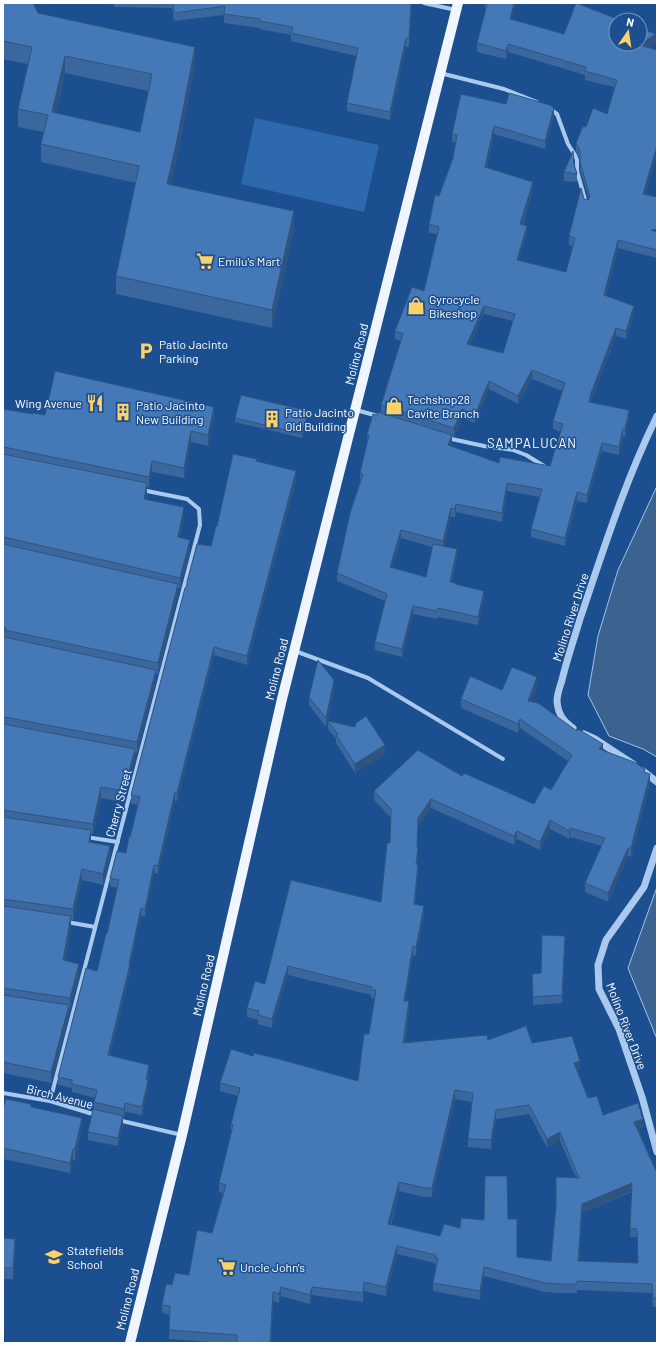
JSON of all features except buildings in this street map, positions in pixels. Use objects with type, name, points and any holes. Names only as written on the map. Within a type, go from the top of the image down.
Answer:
[{"type":"main road","name":"Molino Road","points":[[130,1343],[182,1135],[282,699],[457,6]]},
{"type":"street","points":[[424,3],[457,6]]},
{"type":"street","points":[[440,73],[504,89],[539,103]]},
{"type":"street","points":[[546,106],[557,114],[568,144],[575,155],[577,160],[577,171],[587,205]]},
{"type":"street","points":[[355,409],[383,417]]},
{"type":"street","name":"Molino River Drive","points":[[657,416],[627,487],[600,559],[571,644],[557,699],[558,711],[564,721],[577,732],[595,739],[648,774],[657,782]]},
{"type":"street","points":[[440,436],[476,445],[513,450],[526,455],[544,466]]},
{"type":"street","name":"Cherry Street","points":[[50,1102],[184,593],[200,525],[198,509],[187,499],[133,488]]},
{"type":"street","points":[[176,591],[184,593]]},
{"type":"street","points":[[294,651],[368,678],[503,759]]},
{"type":"street","points":[[153,676],[161,678]]},
{"type":"street","points":[[132,756],[140,757]]},
{"type":"street","points":[[80,836],[118,842]]},
{"type":"street","name":"Molino River Drive","points":[[657,848],[644,887],[606,940],[598,965],[599,989],[619,1029],[642,1097],[657,1152]]},
{"type":"street","points":[[65,922],[95,927]]},
{"type":"street","points":[[65,1012],[73,1013]]},
{"type":"street","name":"Birch Avenue","points":[[3,1093],[50,1102],[105,1117]]},
{"type":"street","points":[[112,1118],[182,1135]]},
{"type":"shaded area","points":[[255,118],[379,145],[364,212],[241,184]]},
{"type":"shaded area","points":[[657,486],[657,757],[643,749],[609,736],[588,695],[598,636],[618,570]]},
{"type":"shaded area","points":[[657,887],[657,1039],[628,968]]},
{"type":"place","name":"Emilu's Mart","points":[[205,261]]},
{"type":"place","name":"Gyrocycle Bikeshop","points":[[416,306]]},
{"type":"place","name":"Patio Jacinto Parking","points":[[146,351]]},
{"type":"place","name":"Wing Avenue","points":[[95,403]]},
{"type":"place","name":"Techshop28 Cavite Branch","points":[[394,406]]},
{"type":"place","name":"Patio Jacinto New Building","points":[[123,412]]},
{"type":"place","name":"Patio Jacinto Old Building","points":[[272,419]]},
{"type":"place","name":"Statefields School","points":[[54,1257]]},
{"type":"place","name":"Uncle John's","points":[[227,1267]]},
{"type":"district","name":"SAMPALUCAN","points":[[532,443]]}]
